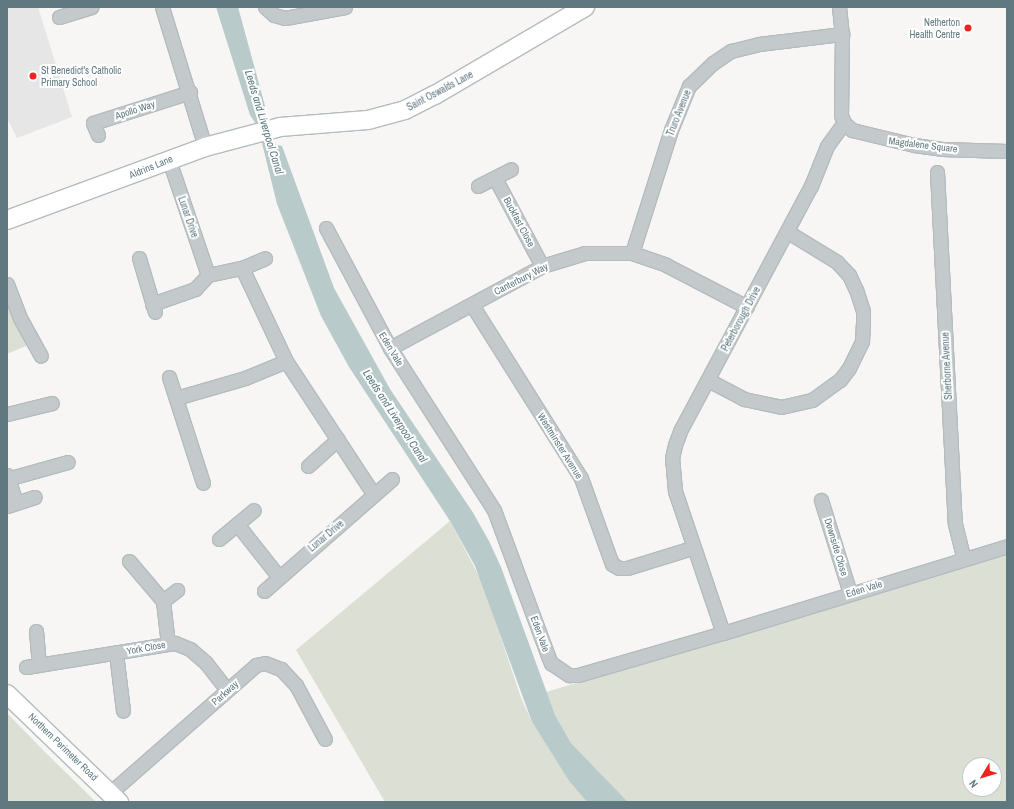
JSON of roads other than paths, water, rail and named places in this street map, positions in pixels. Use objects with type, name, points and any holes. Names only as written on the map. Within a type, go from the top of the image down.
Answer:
[{"type":"street","points":[[59,17],[92,7]]},
{"type":"street","points":[[162,7],[190,92],[205,147]]},
{"type":"street","points":[[265,7],[274,15],[285,18],[345,7]]},
{"type":"street","name":"Saint Oswalds Lane","points":[[280,127],[368,120],[405,110],[435,95],[585,7]]},
{"type":"street","points":[[839,7],[842,34],[840,104],[844,123]]},
{"type":"street","name":"Truro Avenue","points":[[632,254],[671,130],[689,86],[713,63],[731,51],[759,44],[842,34]]},
{"type":"street","name":"Apollo Way","points":[[98,135],[93,123],[190,92]]},
{"type":"street","name":"Magdalene Square","points":[[844,123],[859,133],[914,145],[942,149],[1007,151]]},
{"type":"street","name":"Peterborough Drive","points":[[723,633],[692,548],[675,491],[672,458],[680,431],[788,232],[811,186],[827,146],[844,123]]},
{"type":"street","name":"Aldrins Lane","points":[[15,217],[96,189],[205,147],[280,127]]},
{"type":"street","name":"Lunar Drive","points":[[169,160],[208,275]]},
{"type":"street","points":[[478,186],[511,169]]},
{"type":"street","name":"Sherborne Avenue","points":[[937,172],[955,524],[964,559]]},
{"type":"street","name":"Buckfast Close","points":[[495,178],[542,266]]},
{"type":"street","name":"Eden Vale","points":[[326,228],[390,348],[494,510],[548,656],[559,670],[569,675],[578,675],[723,633],[1007,546]]},
{"type":"street","points":[[708,380],[744,400],[781,407],[812,400],[840,380],[849,368],[862,341],[864,324],[863,311],[856,290],[849,275],[837,262],[788,232]]},
{"type":"street","name":"Canterbury Way","points":[[390,348],[542,266],[585,253],[632,254],[666,265],[747,307]]},
{"type":"street","points":[[139,258],[153,308],[194,289],[208,275],[242,268],[265,258]]},
{"type":"street","points":[[242,268],[286,361],[374,495]]},
{"type":"street","points":[[7,284],[20,318],[41,356]]},
{"type":"street","name":"Westminster Avenue","points":[[472,305],[581,478],[612,564],[619,568],[627,568],[692,548]]},
{"type":"street","points":[[176,398],[245,378],[286,361]]},
{"type":"street","points":[[169,377],[203,483]]},
{"type":"street","points":[[7,414],[52,403]]},
{"type":"street","points":[[308,466],[338,439]]},
{"type":"street","points":[[35,497],[11,504],[7,477],[68,462]]},
{"type":"street","name":"Lunar Drive","points":[[264,591],[278,576],[392,480]]},
{"type":"street","name":"Downside Close","points":[[821,500],[850,593]]},
{"type":"street","points":[[219,539],[254,510]]},
{"type":"street","points":[[237,524],[278,576]]},
{"type":"street","points":[[130,561],[163,601],[168,644]]},
{"type":"street","points":[[163,601],[177,590]]},
{"type":"street","name":"York Close","points":[[36,631],[32,666],[175,643],[190,649],[206,663],[227,690]]},
{"type":"street","name":"York Close","points":[[116,653],[123,711]]},
{"type":"street","name":"Parkway","points":[[115,797],[227,690],[256,666],[265,663],[281,669],[296,684],[325,739]]},
{"type":"street","name":"Northern Perimeter Road","points":[[7,694],[115,797]]},
{"type":"water","name":"Leeds and Liverpool Canal","points":[[216,7],[238,7],[267,113],[266,122],[273,144],[282,146],[334,288],[390,389],[472,511],[489,541],[501,567],[555,715],[571,743],[628,802],[587,802],[569,781],[532,722],[475,566],[450,521],[349,367],[321,316],[277,204],[258,127],[250,115]]},
{"type":"place","name":"Netherton Health Centre","points":[[968,28]]},
{"type":"place","name":"St Benedict's Catholic Primary School","points":[[33,76]]}]
